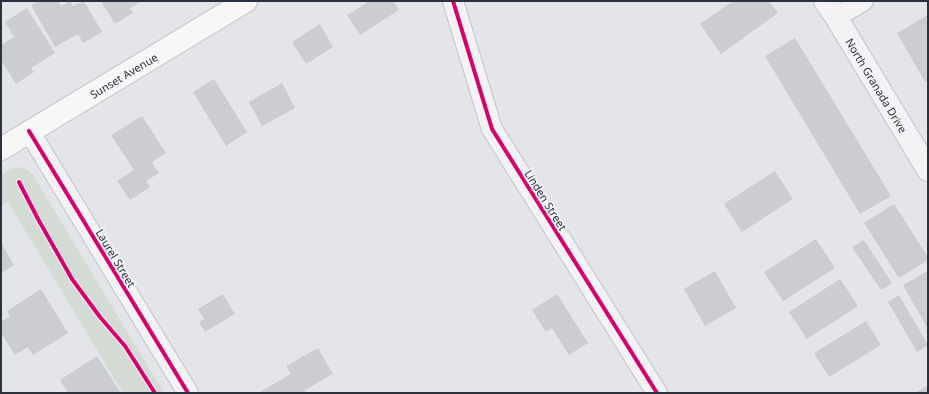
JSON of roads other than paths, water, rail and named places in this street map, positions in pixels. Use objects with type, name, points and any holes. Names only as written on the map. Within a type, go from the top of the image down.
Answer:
[{"type":"main road","name":"Sunset Avenue","points":[[1,149],[246,1]]},
{"type":"street","name":"Linden Street","points":[[453,1],[492,129],[658,393]]},
{"type":"street","points":[[830,9],[863,1]]},
{"type":"street","name":"North Granada Drive","points":[[830,9],[928,170]]},
{"type":"street","name":"Laurel Street","points":[[30,131],[188,393]]}]
